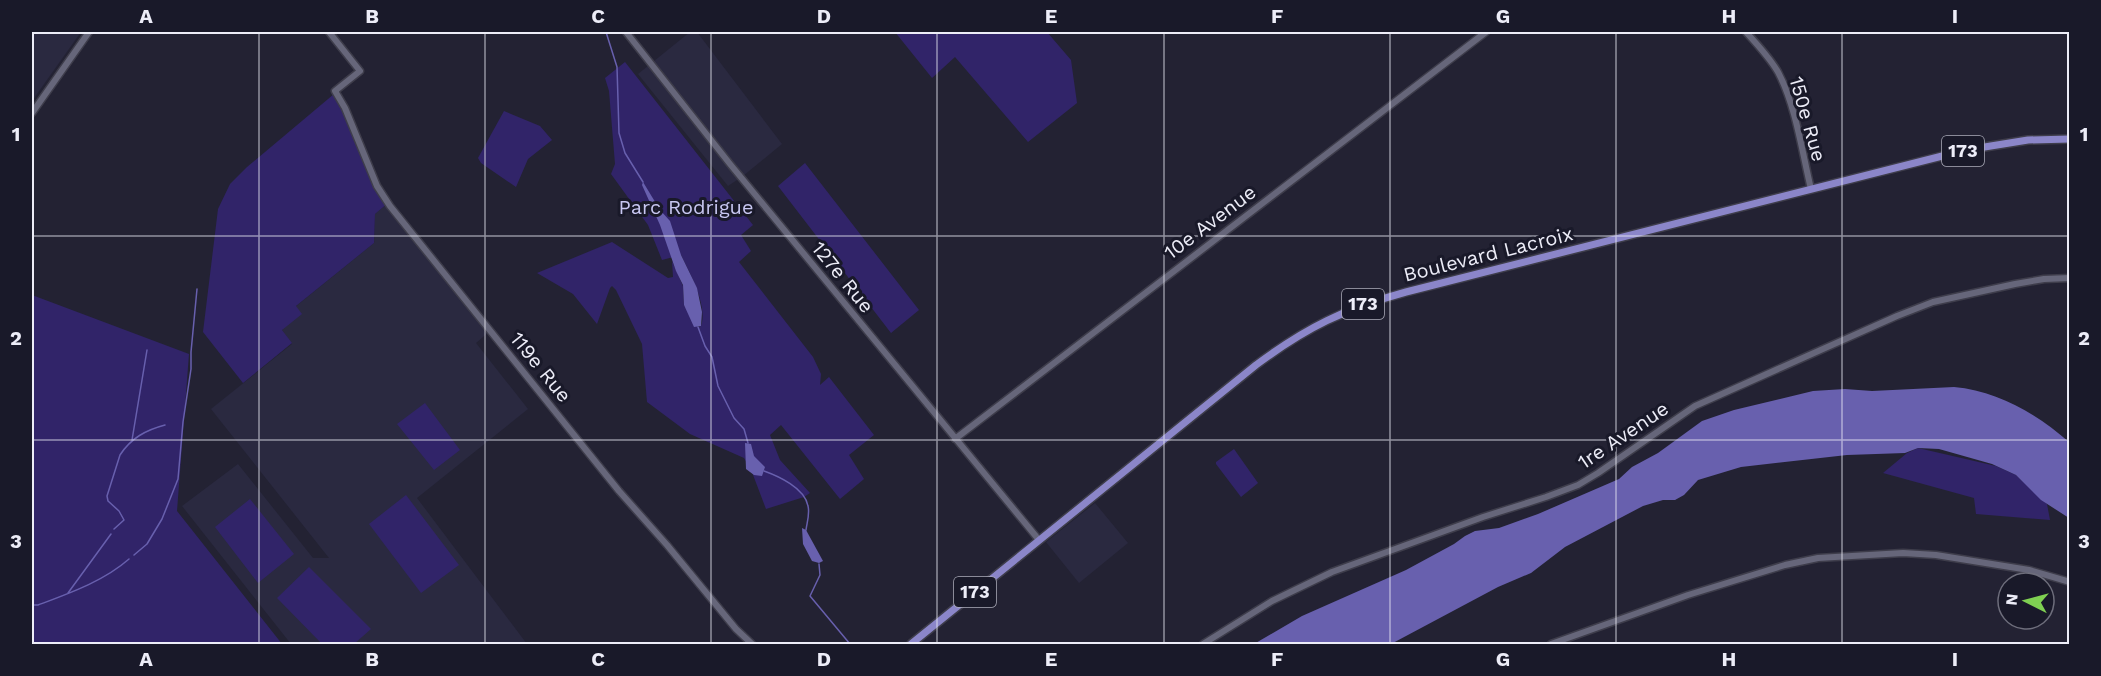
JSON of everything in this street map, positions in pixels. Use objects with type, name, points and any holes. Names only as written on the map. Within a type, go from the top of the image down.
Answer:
[{"type":"main road","name":"Boulevard Lacroix","points":[[911,645],[1256,365],[1298,334],[1329,318],[1386,297],[1966,150],[2028,140],[2070,140]]},
{"type":"street","points":[[32,113],[89,32]]},
{"type":"street","name":"119e Rue","points":[[328,32],[360,71],[335,91],[345,108],[377,186],[390,206],[619,491],[667,545],[736,630],[752,645]]},
{"type":"street","name":"127e Rue","points":[[626,32],[728,161],[1038,540]]},
{"type":"street","name":"10e Avenue","points":[[955,439],[1486,32]]},
{"type":"street","name":"150e Rue","points":[[1746,32],[1777,72],[1784,86],[1811,189]]},
{"type":"street","name":"1re Avenue","points":[[1203,645],[1272,601],[1332,572],[1578,485],[1695,406],[1907,312],[1933,302],[2015,284],[2044,279],[2070,278]]},
{"type":"street","points":[[1551,645],[1688,595],[1785,565],[1818,558],[1903,553],[1936,555],[2029,570],[2070,582]]},
{"type":"shaded area","points":[[32,32],[81,32],[32,101]]},
{"type":"shaded area","points":[[690,32],[697,32],[782,144],[728,186],[638,74]]},
{"type":"shaded area","points":[[643,182],[660,210],[670,221],[681,255],[697,288],[702,312],[701,326],[694,327],[684,305],[683,285],[642,185]]},
{"type":"shaded area","points":[[388,203],[490,331],[476,343],[528,409],[417,498],[527,644],[291,644],[182,506],[238,464],[313,558],[329,558],[211,409],[292,344],[282,330],[295,307],[374,243],[375,214]]},
{"type":"shaded area","points":[[1954,387],[1986,393],[2016,406],[2044,422],[2069,442],[2069,518],[2041,500],[2016,475],[1992,464],[1939,449],[1918,448],[1905,453],[1847,455],[1741,467],[1698,480],[1684,495],[1675,500],[1663,500],[1643,506],[1565,547],[1531,573],[1498,587],[1391,644],[1254,644],[1302,616],[1406,570],[1475,531],[1499,528],[1538,514],[1619,479],[1632,467],[1658,453],[1702,421],[1734,410],[1813,391]]},
{"type":"shaded area","points":[[745,443],[751,444],[754,456],[765,467],[762,476],[754,475],[746,469]]},
{"type":"shaded area","points":[[1095,503],[1128,543],[1079,583],[1046,542]]},
{"type":"shaded area","points":[[802,528],[806,530],[823,561],[819,563],[812,561],[803,544]]},
{"type":"green space","points":[[895,32],[1047,32],[1071,60],[1077,103],[1028,142],[955,57],[932,78]]},
{"type":"green space","name":"Parc Rodrigue","points":[[625,62],[753,225],[741,235],[751,251],[739,262],[813,357],[821,374],[820,385],[829,377],[874,435],[849,455],[864,479],[840,499],[781,425],[770,435],[780,460],[810,493],[766,509],[747,459],[747,463],[744,458],[690,434],[647,402],[642,344],[616,290],[612,286],[610,288],[597,324],[573,294],[537,273],[612,242],[668,278],[673,277],[672,261],[683,286],[684,305],[698,327],[701,326],[703,318],[700,299],[681,255],[662,260],[648,225],[611,174],[615,164],[609,91],[605,78]]},
{"type":"green space","points":[[334,94],[344,109],[388,203],[375,214],[374,243],[296,306],[302,314],[282,330],[292,343],[243,383],[203,332],[218,209],[230,184],[247,167]]},
{"type":"green space","points":[[504,111],[540,126],[552,140],[528,159],[516,187],[481,163],[478,158]]},
{"type":"green space","points":[[805,163],[919,310],[891,333],[778,186]]},
{"type":"green space","points":[[32,295],[189,354],[177,511],[282,644],[34,644],[32,638]]},
{"type":"green space","points":[[425,403],[460,450],[434,470],[397,424]]},
{"type":"green space","points":[[1918,448],[1996,466],[2016,475],[2047,504],[2050,520],[1976,514],[1974,498],[1883,473],[1907,453]]},
{"type":"green space","points":[[1234,449],[1258,483],[1241,497],[1216,464]]},
{"type":"green space","points":[[406,495],[459,565],[421,593],[369,524]]},
{"type":"green space","points":[[250,499],[294,554],[258,583],[215,527]]},
{"type":"green space","points":[[309,567],[371,629],[354,644],[322,644],[277,598]]},
{"type":"waterway","points":[[606,32],[617,67],[619,133],[625,153],[643,182]]},
{"type":"waterway","points":[[134,555],[147,544],[162,519],[178,479],[191,369],[197,289]]},
{"type":"waterway","points":[[698,327],[712,357],[718,386],[734,418],[744,429],[748,443]]},
{"type":"waterway","points":[[132,440],[147,350]]},
{"type":"waterway","points":[[114,529],[124,520],[119,511],[108,501],[107,496],[120,455],[140,436],[165,425]]},
{"type":"waterway","points":[[764,471],[783,480],[802,494],[809,509],[806,530]]},
{"type":"waterway","points":[[68,593],[111,534]]},
{"type":"waterway","points":[[32,605],[38,605],[86,586],[109,574],[129,559]]},
{"type":"waterway","points":[[819,564],[820,575],[810,596],[850,644]]}]
